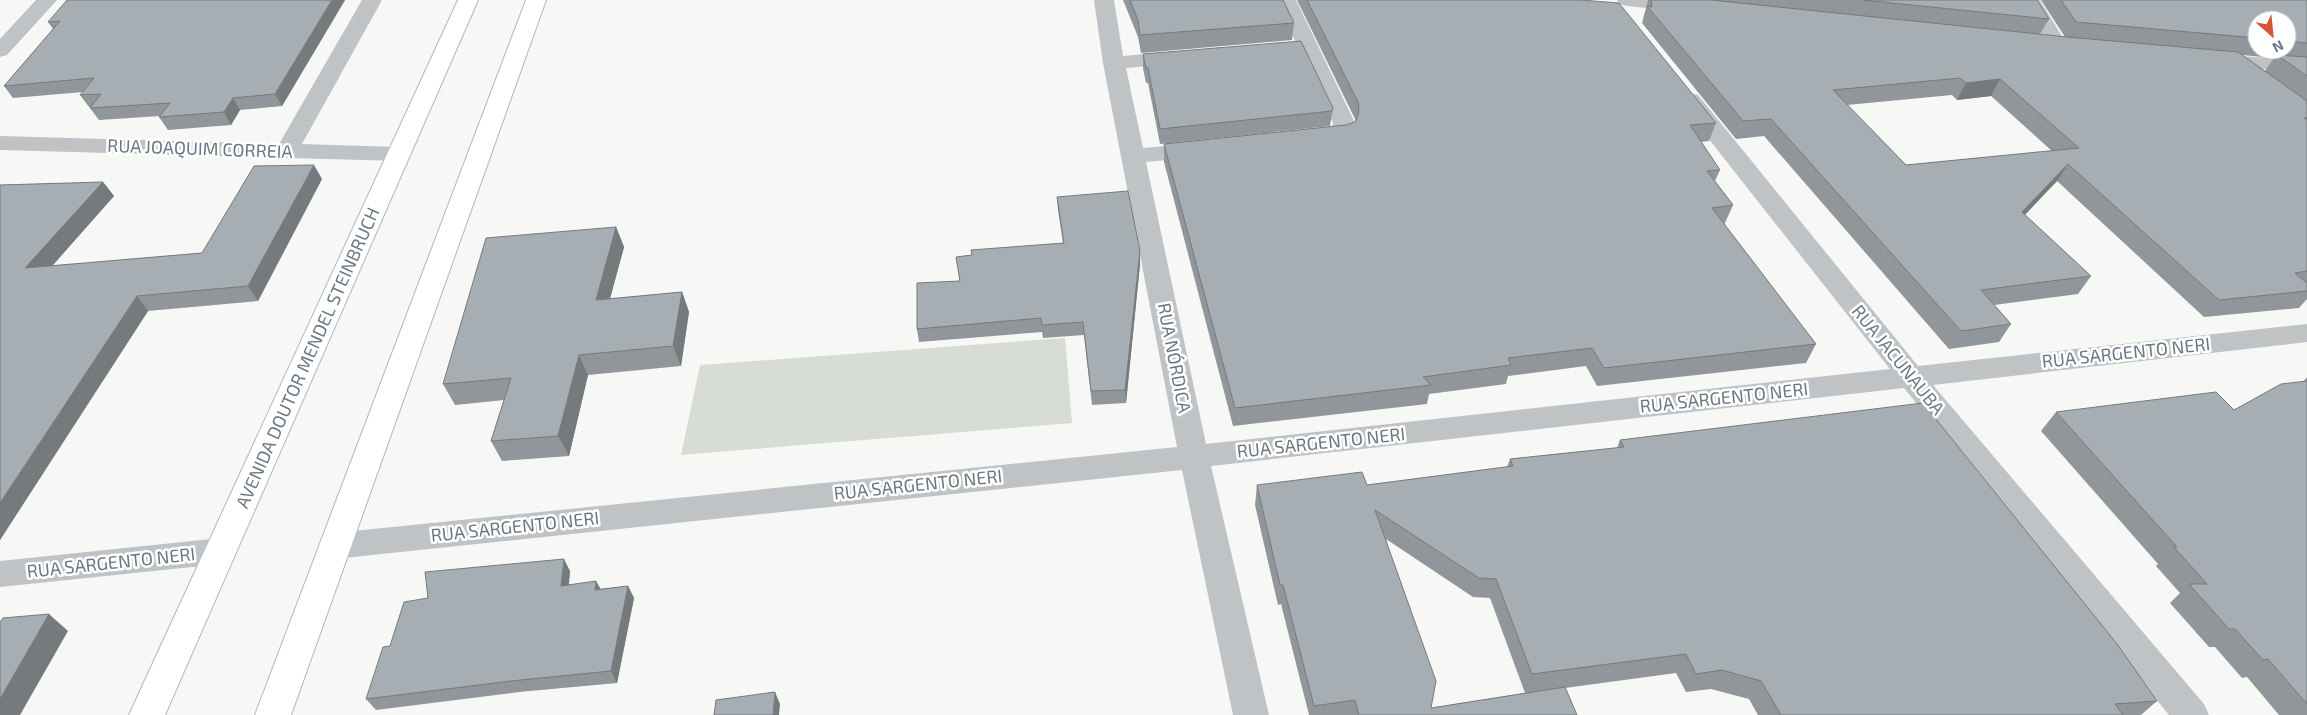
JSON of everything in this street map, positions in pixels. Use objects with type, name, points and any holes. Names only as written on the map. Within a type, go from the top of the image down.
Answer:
[{"type":"highway","name":"AVENIDA DOUTOR MENDEL STEINBRUCH","points":[[147,715],[468,0]]},
{"type":"highway","points":[[273,715],[536,0]]},
{"type":"street","points":[[0,51],[47,0]]},
{"type":"street","points":[[286,152],[372,0]]},
{"type":"street","name":"RUA NÓRDICA","points":[[1104,0],[1114,63],[1194,457],[1251,715]]},
{"type":"street","points":[[1286,0],[1297,47],[1344,123],[1343,134],[1290,141]]},
{"type":"street","points":[[1611,0],[1628,12],[1705,8]]},
{"type":"street","points":[[2029,43],[2068,47],[2030,0]]},
{"type":"street","points":[[1114,63],[1200,56]]},
{"type":"street","points":[[2194,58],[2307,67]]},
{"type":"street","points":[[2233,61],[2262,82]]},
{"type":"street","name":"RUA JACUNAUBA","points":[[1672,77],[1911,377],[2192,715]]},
{"type":"street","name":"RUA JOAQUIM CORREIA","points":[[0,143],[399,154]]},
{"type":"street","points":[[1133,156],[1221,148]]},
{"type":"street","name":"RUA SARGENTO NERI","points":[[334,546],[1194,457],[2307,333]]},
{"type":"street","name":"RUA SARGENTO NERI","points":[[0,574],[221,551]]},
{"type":"shaded area","points":[[1065,338],[1072,423],[681,455],[700,365]]},
{"type":"building","points":[[67,0],[332,0],[275,94],[233,98],[224,112],[159,117],[170,103],[90,108],[101,94],[80,95],[94,78],[4,86],[60,21],[48,22]]},
{"type":"building","points":[[1130,0],[1283,0],[1294,23],[1140,35],[1138,20]]},
{"type":"building","points":[[1307,0],[1581,0],[1619,3],[1716,123],[1690,125],[1720,170],[1707,171],[1733,205],[1712,208],[1816,344],[1604,368],[1592,348],[1508,358],[1511,365],[1423,377],[1431,385],[1235,408],[1164,144],[1346,125],[1355,122],[1358,116],[1359,104]]},
{"type":"building","points":[[1651,0],[1711,0],[2067,37],[2238,52],[2307,101],[2307,118],[2304,118],[2307,120],[2307,271],[2295,273],[2307,283],[2307,291],[2219,300],[2068,164],[2022,212],[2091,276],[1981,290],[2011,324],[1961,331],[1771,119],[1743,121],[1647,6],[1652,7]],"holes":[[[1960,78],[1966,83],[2000,79],[2079,148],[1906,165],[1833,90]]]},
{"type":"building","points":[[1863,0],[2037,0],[2049,19]]},
{"type":"building","points":[[2061,0],[2307,0],[2307,43],[2297,42],[2297,10],[2247,10],[2247,37],[2076,22]]},
{"type":"building","points":[[1301,41],[1333,108],[1332,111],[1160,129],[1148,68],[1146,68],[1143,54]]},
{"type":"building","points":[[2297,56],[2307,57],[2307,76],[2284,60],[2297,60]]},
{"type":"building","points":[[314,165],[248,286],[137,296],[0,503],[0,185],[103,182],[25,268],[202,253],[254,166]]},
{"type":"building","points":[[1128,191],[1140,251],[1125,390],[1091,391],[1083,322],[1042,325],[1041,318],[917,329],[917,283],[960,281],[956,257],[972,255],[971,250],[1064,243],[1057,197]]},
{"type":"building","points":[[616,227],[596,300],[682,292],[673,346],[579,355],[558,436],[491,441],[511,378],[443,384],[486,238]]},
{"type":"building","points":[[2307,381],[2307,704],[2268,659],[2263,660],[2235,629],[2229,629],[2189,584],[2207,584],[2174,547],[2177,547],[2056,412],[2216,392],[2234,410],[2281,384]]},
{"type":"building","points":[[1923,403],[2117,644],[2157,701],[2115,704],[2123,715],[1781,715],[1761,681],[1722,670],[1696,674],[1686,654],[1532,674],[1496,579],[1479,578],[1375,510],[1436,681],[1431,708],[1565,687],[1577,715],[1359,715],[1355,700],[1314,706],[1283,585],[1280,585],[1257,485],[1362,472],[1367,485],[1513,466],[1510,459],[1624,447],[1620,440]]},
{"type":"building","points":[[564,559],[561,586],[596,581],[595,590],[628,586],[611,671],[366,699],[383,647],[390,646],[404,602],[428,598],[425,572]]},
{"type":"building","points":[[49,614],[0,699],[0,622],[3,618]]},
{"type":"building","points":[[775,692],[773,715],[714,715],[716,700]]}]
